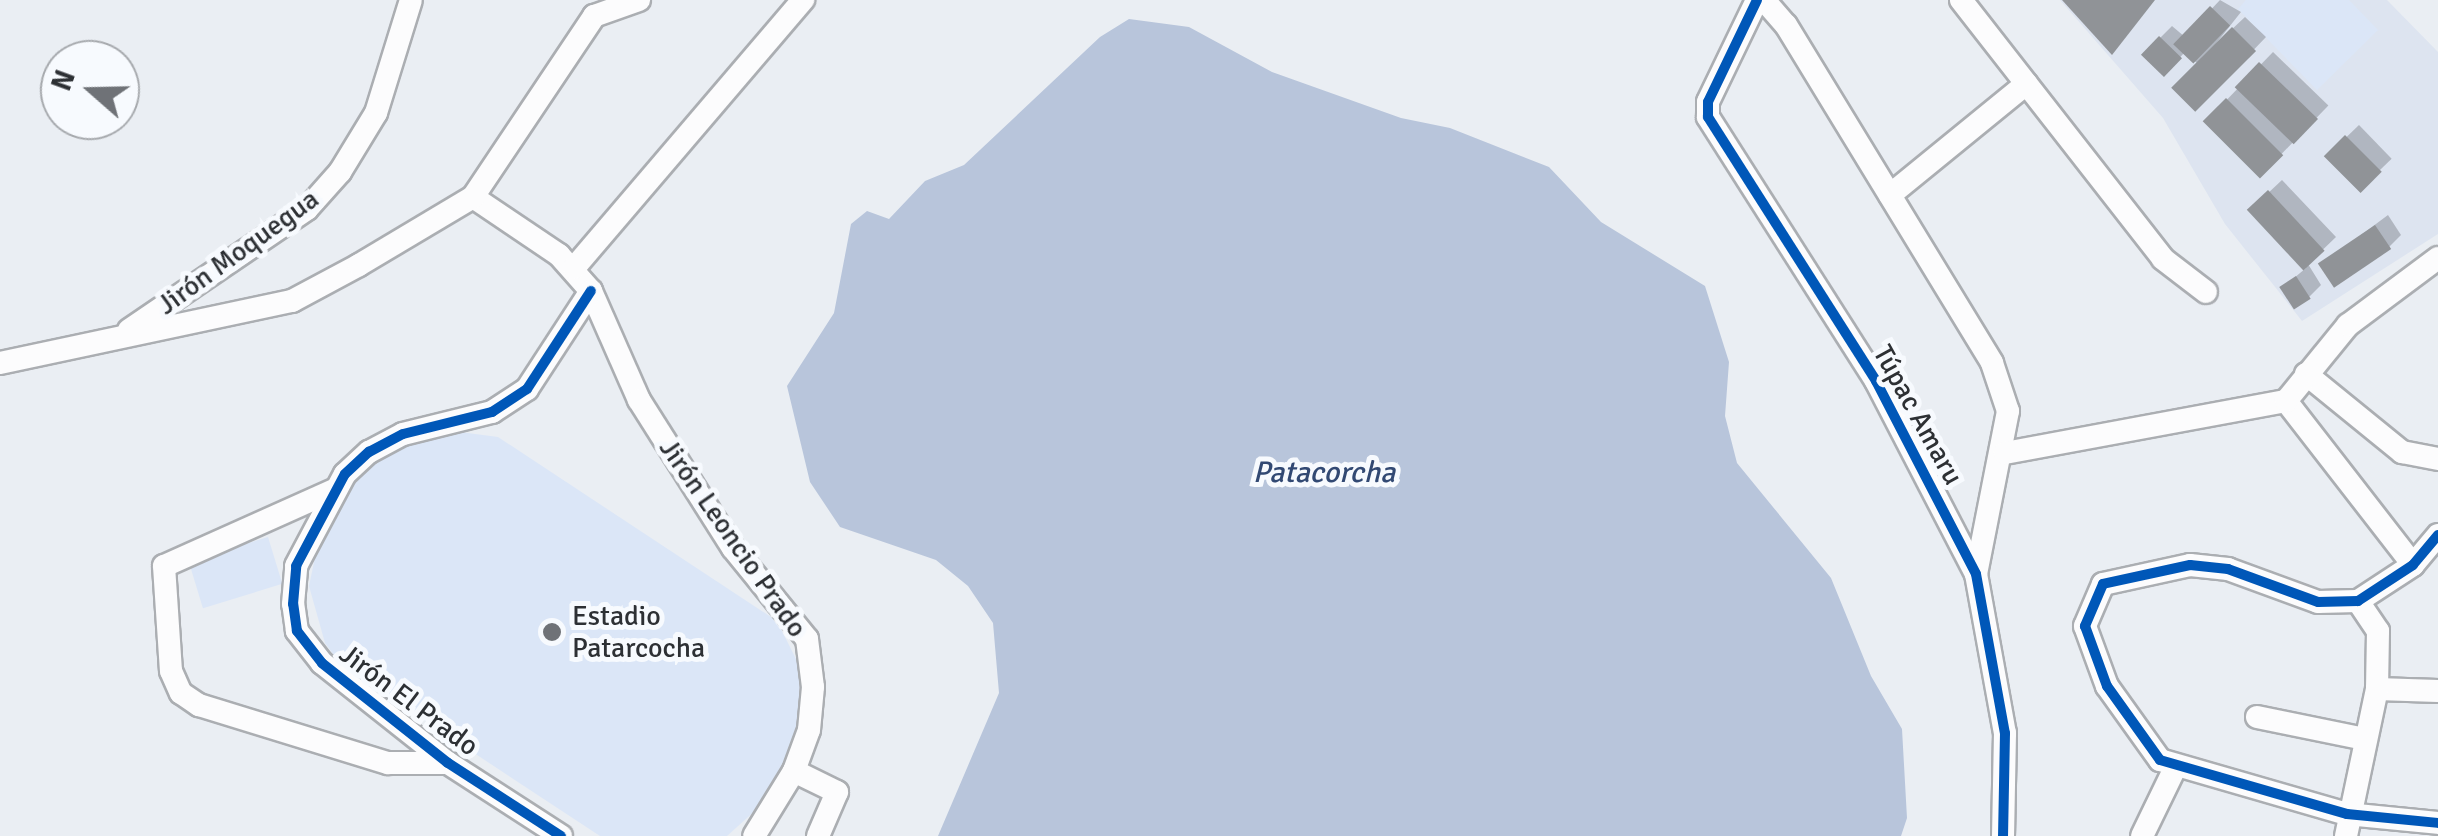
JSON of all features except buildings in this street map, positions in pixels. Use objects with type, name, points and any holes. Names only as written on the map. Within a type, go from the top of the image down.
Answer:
[{"type":"street","name":"Jirón Moquegua","points":[[126,332],[307,209],[340,172],[376,113],[411,0]]},
{"type":"street","points":[[0,362],[126,332],[214,321],[292,300],[472,196],[596,8],[639,0]]},
{"type":"street","points":[[574,268],[803,0]]},
{"type":"street","points":[[1761,0],[1786,25],[1992,363],[2008,411],[2005,453],[1976,574]]},
{"type":"street","name":"Túpac Amaru","points":[[1761,0],[1708,102],[1708,117],[1876,381],[1976,574],[2004,732],[2002,836]]},
{"type":"street","points":[[1961,0],[2163,258],[2206,292]]},
{"type":"street","points":[[1890,195],[2026,84]]},
{"type":"street","name":"Jirón Leoncio Prado","points":[[472,196],[574,268],[591,290],[639,400],[733,548],[806,640],[812,701],[794,771],[754,836]]},
{"type":"street","points":[[2005,453],[2286,401],[2348,325],[2438,258]]},
{"type":"street","name":"Jirón El Prado","points":[[561,836],[534,829],[322,664],[297,631],[296,566],[334,490],[368,452],[404,434],[492,412],[527,389],[591,290]]},
{"type":"street","points":[[2306,374],[2402,452],[2438,460]]},
{"type":"street","points":[[2286,401],[2413,565]]},
{"type":"street","points":[[334,490],[164,566],[172,671],[180,693],[200,705],[388,763],[448,763]]},
{"type":"street","points":[[2432,828],[2347,825],[2176,768],[2148,750],[2087,642],[2088,611],[2103,584],[2190,565],[2228,569],[2318,602],[2358,601],[2413,565],[2438,535]]},
{"type":"street","points":[[2347,825],[2377,689],[2378,631],[2358,601]]},
{"type":"street","points":[[2377,689],[2438,691]]},
{"type":"street","points":[[2257,717],[2365,739]]},
{"type":"street","points":[[2142,836],[2176,768]]},
{"type":"street","points":[[794,771],[837,792],[818,836]]},
{"type":"shaded area","points":[[2060,0],[2387,0],[2438,52],[2438,234],[2302,321],[2225,224],[2163,118]]},
{"type":"shaded area","points":[[2246,0],[2349,0],[2378,30],[2317,90],[2238,9]]},
{"type":"shaded area","name":"Estadio Patarcocha","points":[[445,430],[498,437],[777,621],[805,677],[796,747],[757,809],[727,836],[600,836],[342,666],[325,643],[309,586],[321,529],[370,459],[393,444]]},
{"type":"shaded area","points":[[268,537],[282,584],[203,608],[189,561]]},
{"type":"water","name":"Patacorcha","points":[[1129,19],[1189,27],[1272,72],[1401,118],[1450,128],[1549,167],[1601,222],[1705,286],[1729,362],[1725,416],[1737,463],[1831,578],[1871,676],[1902,729],[1907,818],[1901,836],[938,836],[999,693],[993,623],[968,586],[936,560],[840,527],[810,482],[787,386],[834,313],[851,224],[867,211],[889,219],[925,181],[964,165],[1100,37]]},
{"type":"cycle path","points":[[1757,0],[1708,102],[1708,117],[1876,381],[1976,574],[2005,733],[2003,836]]},
{"type":"cycle path","points":[[561,836],[448,763],[322,663],[297,631],[293,604],[296,566],[345,474],[369,452],[403,434],[492,412],[527,389],[591,291]]},
{"type":"cycle path","points":[[2438,535],[2413,565],[2358,601],[2318,602],[2228,569],[2190,565],[2103,584],[2085,626],[2107,686],[2160,760],[2347,814],[2438,823]]},
{"type":"place","name":"Estadio Patarcocha","points":[[552,632]]}]
